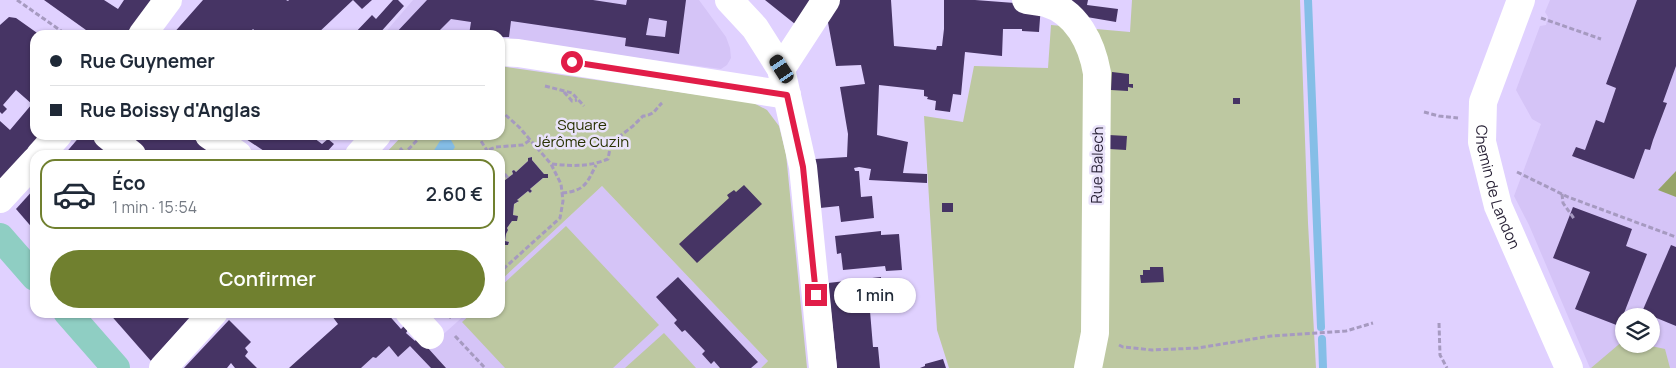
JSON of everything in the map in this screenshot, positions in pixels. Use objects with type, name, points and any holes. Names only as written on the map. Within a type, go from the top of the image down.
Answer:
[{"type":"main road","points":[[0,237],[30,271]]},
{"type":"main road","points":[[72,318],[116,368]]},
{"type":"street","points":[[146,30],[168,0]]},
{"type":"street","points":[[729,0],[755,28],[784,82],[803,167],[823,368]]},
{"type":"street","points":[[784,82],[826,0]]},
{"type":"street","name":"Rue Balech","points":[[1026,0],[1047,4],[1061,11],[1074,22],[1086,36],[1094,55],[1098,72],[1095,333],[1088,368]]},
{"type":"street","name":"Chemin de Landon","points":[[1521,0],[1483,102],[1482,142],[1498,206],[1569,368]]},
{"type":"street","points":[[505,53],[784,82]]},
{"type":"street","points":[[44,150],[54,140]]},
{"type":"street","points":[[113,140],[126,150]]},
{"type":"street","points":[[216,140],[231,150]]},
{"type":"street","points":[[364,150],[372,140]]},
{"type":"street","points":[[0,199],[30,166]]},
{"type":"street","points":[[163,368],[206,318]]},
{"type":"street","points":[[418,318],[442,335]]},
{"type":"path","points":[[17,0],[60,30]]},
{"type":"path","points":[[1542,19],[1601,39]]},
{"type":"path","points":[[540,84],[572,93],[584,106]]},
{"type":"path","points":[[551,164],[572,166],[596,164],[608,160],[610,143],[643,116],[648,116],[657,110],[660,104],[666,103]]},
{"type":"path","points":[[1424,112],[1459,118]]},
{"type":"path","points":[[505,114],[519,127],[551,164],[561,184],[562,193],[560,218],[505,268]]},
{"type":"path","points":[[408,150],[417,140]]},
{"type":"path","points":[[480,140],[486,150],[496,147],[522,145],[530,140]]},
{"type":"path","points":[[562,193],[573,192],[586,184],[592,176],[596,164]]},
{"type":"path","points":[[505,174],[508,178]]},
{"type":"path","points":[[1562,194],[1563,203],[1575,220]]},
{"type":"path","points":[[1568,197],[1676,237]]},
{"type":"path","points":[[1095,333],[1123,347],[1152,350],[1198,348],[1271,336],[1346,331],[1373,323]]},
{"type":"path","points":[[1439,323],[1440,355],[1447,368]]},
{"type":"path","points":[[442,335],[485,368]]},
{"type":"shaded area","points":[[413,0],[699,0],[726,37],[731,58],[727,65],[721,69],[505,41],[505,30],[387,30]]},
{"type":"shaded area","points":[[1550,0],[1676,0],[1676,368],[1590,368],[1529,225],[1514,196],[1541,124],[1532,119],[1516,90],[1540,26],[1546,25],[1548,17],[1545,12]]},
{"type":"shaded area","points":[[602,186],[768,361],[761,368],[361,368],[389,346],[398,357],[418,337],[428,348],[461,318],[505,318],[505,276]]},
{"type":"green space","points":[[1132,0],[1300,0],[1308,223],[1316,368],[949,368],[937,330],[924,116],[963,122],[974,66],[1048,68],[1051,25],[1130,32]]},
{"type":"green space","name":"Square Jérôme Cuzin","points":[[505,67],[707,96],[748,100],[767,110],[779,126],[786,154],[807,368],[761,368],[768,361],[602,186],[505,276],[505,245],[508,245],[509,242],[505,241],[507,228],[512,221],[517,221],[517,216],[513,215],[514,204],[528,191],[530,193],[532,191],[530,189],[548,174],[544,174],[532,160],[532,157],[528,158],[528,161],[516,172],[512,171],[513,174],[505,180],[505,150],[389,150],[398,140],[505,140]]},
{"type":"green space","points":[[1676,171],[1676,197],[1658,190]]},
{"type":"green space","points":[[566,226],[659,325],[613,368],[505,368],[462,322],[466,318],[505,318],[505,282]]},
{"type":"green space","points":[[664,333],[696,368],[625,368]]},
{"type":"green space","points":[[1615,348],[1615,353],[1660,353],[1660,348],[1665,349],[1670,368],[1591,368]]},
{"type":"water","points":[[451,140],[455,147],[453,150],[434,150],[440,141]]},
{"type":"building","points":[[44,0],[104,0],[118,9],[124,0],[152,0],[131,30],[86,30]]},
{"type":"building","points":[[203,0],[353,0],[321,30],[176,30]]},
{"type":"building","points":[[353,0],[372,0],[362,9]]},
{"type":"building","points":[[393,0],[398,0],[404,6],[382,30],[358,30],[372,15],[376,19]]},
{"type":"building","points":[[427,0],[593,0],[626,5],[627,0],[686,0],[679,54],[625,46],[626,38],[511,21],[509,37],[505,37],[505,30],[470,30],[471,22],[451,19],[440,30],[399,30]],"holes":[[[649,18],[667,21],[665,37],[646,35]]]},
{"type":"building","points":[[765,0],[820,0],[800,28]]},
{"type":"building","points":[[837,0],[891,0],[894,46],[936,50],[937,46],[942,46],[944,0],[975,0],[1041,5],[1039,32],[1022,31],[1022,29],[1003,29],[1002,56],[965,52],[961,95],[953,94],[950,112],[935,110],[936,101],[927,99],[928,97],[924,96],[924,90],[879,85],[877,135],[908,142],[903,173],[927,174],[927,183],[869,180],[871,169],[854,168],[855,171],[859,171],[861,197],[872,196],[874,218],[841,222],[839,206],[820,208],[815,159],[847,157],[848,134],[840,87],[865,84],[861,65],[836,66],[827,17]]},
{"type":"building","points":[[1069,0],[1088,0],[1087,5],[1118,9],[1116,22],[1081,16]]},
{"type":"building","points":[[1637,0],[1676,0],[1676,66],[1663,102],[1667,103],[1650,150],[1645,149],[1634,179],[1572,156],[1576,147],[1585,150],[1596,120],[1604,123],[1616,88],[1606,84]]},
{"type":"building","points":[[9,17],[16,18],[33,30],[30,30],[30,102],[16,90],[3,105],[7,109],[2,114],[0,112],[0,25]]},
{"type":"building","points":[[1112,72],[1129,74],[1129,84],[1133,84],[1133,88],[1128,87],[1128,91],[1111,90]]},
{"type":"building","points":[[1233,98],[1240,98],[1240,104],[1233,104]]},
{"type":"building","points":[[30,106],[30,140],[36,140],[0,180],[0,121],[10,130]]},
{"type":"building","points":[[1109,135],[1127,136],[1126,150],[1109,149]]},
{"type":"building","points":[[77,140],[102,140],[115,150],[68,150]]},
{"type":"building","points":[[127,140],[196,140],[210,150],[139,150]]},
{"type":"building","points":[[248,140],[317,140],[322,144],[329,140],[334,144],[329,150],[262,150]]},
{"type":"building","points":[[532,157],[532,160],[544,174],[548,174],[548,178],[543,178],[530,189],[532,191],[530,193],[528,191],[514,204],[513,215],[518,216],[517,221],[512,221],[507,228],[505,241],[505,180],[513,174],[512,171],[516,172],[528,161],[528,158]]},
{"type":"building","points":[[744,185],[762,204],[697,263],[679,244],[729,198],[727,195],[734,190],[736,192]]},
{"type":"building","points":[[30,194],[30,225],[16,209]]},
{"type":"building","points":[[942,203],[953,203],[953,212],[942,212]]},
{"type":"building","points":[[1573,207],[1632,229],[1626,246],[1647,254],[1626,308],[1615,308],[1615,324],[1575,309],[1590,272],[1553,258]]},
{"type":"building","points":[[881,231],[881,235],[899,234],[902,270],[886,271],[885,266],[843,270],[841,253],[837,254],[835,236]]},
{"type":"building","points":[[1671,245],[1676,247],[1676,326],[1660,319],[1660,308],[1644,308]]},
{"type":"building","points":[[1150,267],[1163,267],[1164,282],[1141,283],[1140,275],[1143,275],[1143,270],[1150,270]]},
{"type":"building","points":[[678,277],[758,362],[751,368],[720,368],[714,361],[711,364],[702,354],[705,351],[685,330],[682,332],[674,323],[677,320],[656,297]]},
{"type":"building","points":[[881,277],[882,309],[870,311],[873,347],[878,347],[880,368],[837,368],[828,283]]},
{"type":"building","points":[[113,318],[189,318],[151,361]]},
{"type":"building","points":[[334,318],[391,318],[401,329],[404,326],[408,330],[406,333],[415,341],[418,337],[446,368],[431,368],[410,346],[398,357],[389,346],[361,368],[289,368],[338,324]]},
{"type":"building","points":[[229,320],[251,342],[245,348],[248,352],[245,356],[257,368],[235,368],[231,363],[227,368],[184,368]]},
{"type":"building","points":[[943,359],[946,368],[920,368],[925,366],[925,364]]},
{"type":"waterway","points":[[1308,0],[1321,327]]},
{"type":"waterway","points":[[1322,339],[1323,368]]},
{"type":"route","points":[[572,62],[787,95],[803,167],[816,295]]}]
